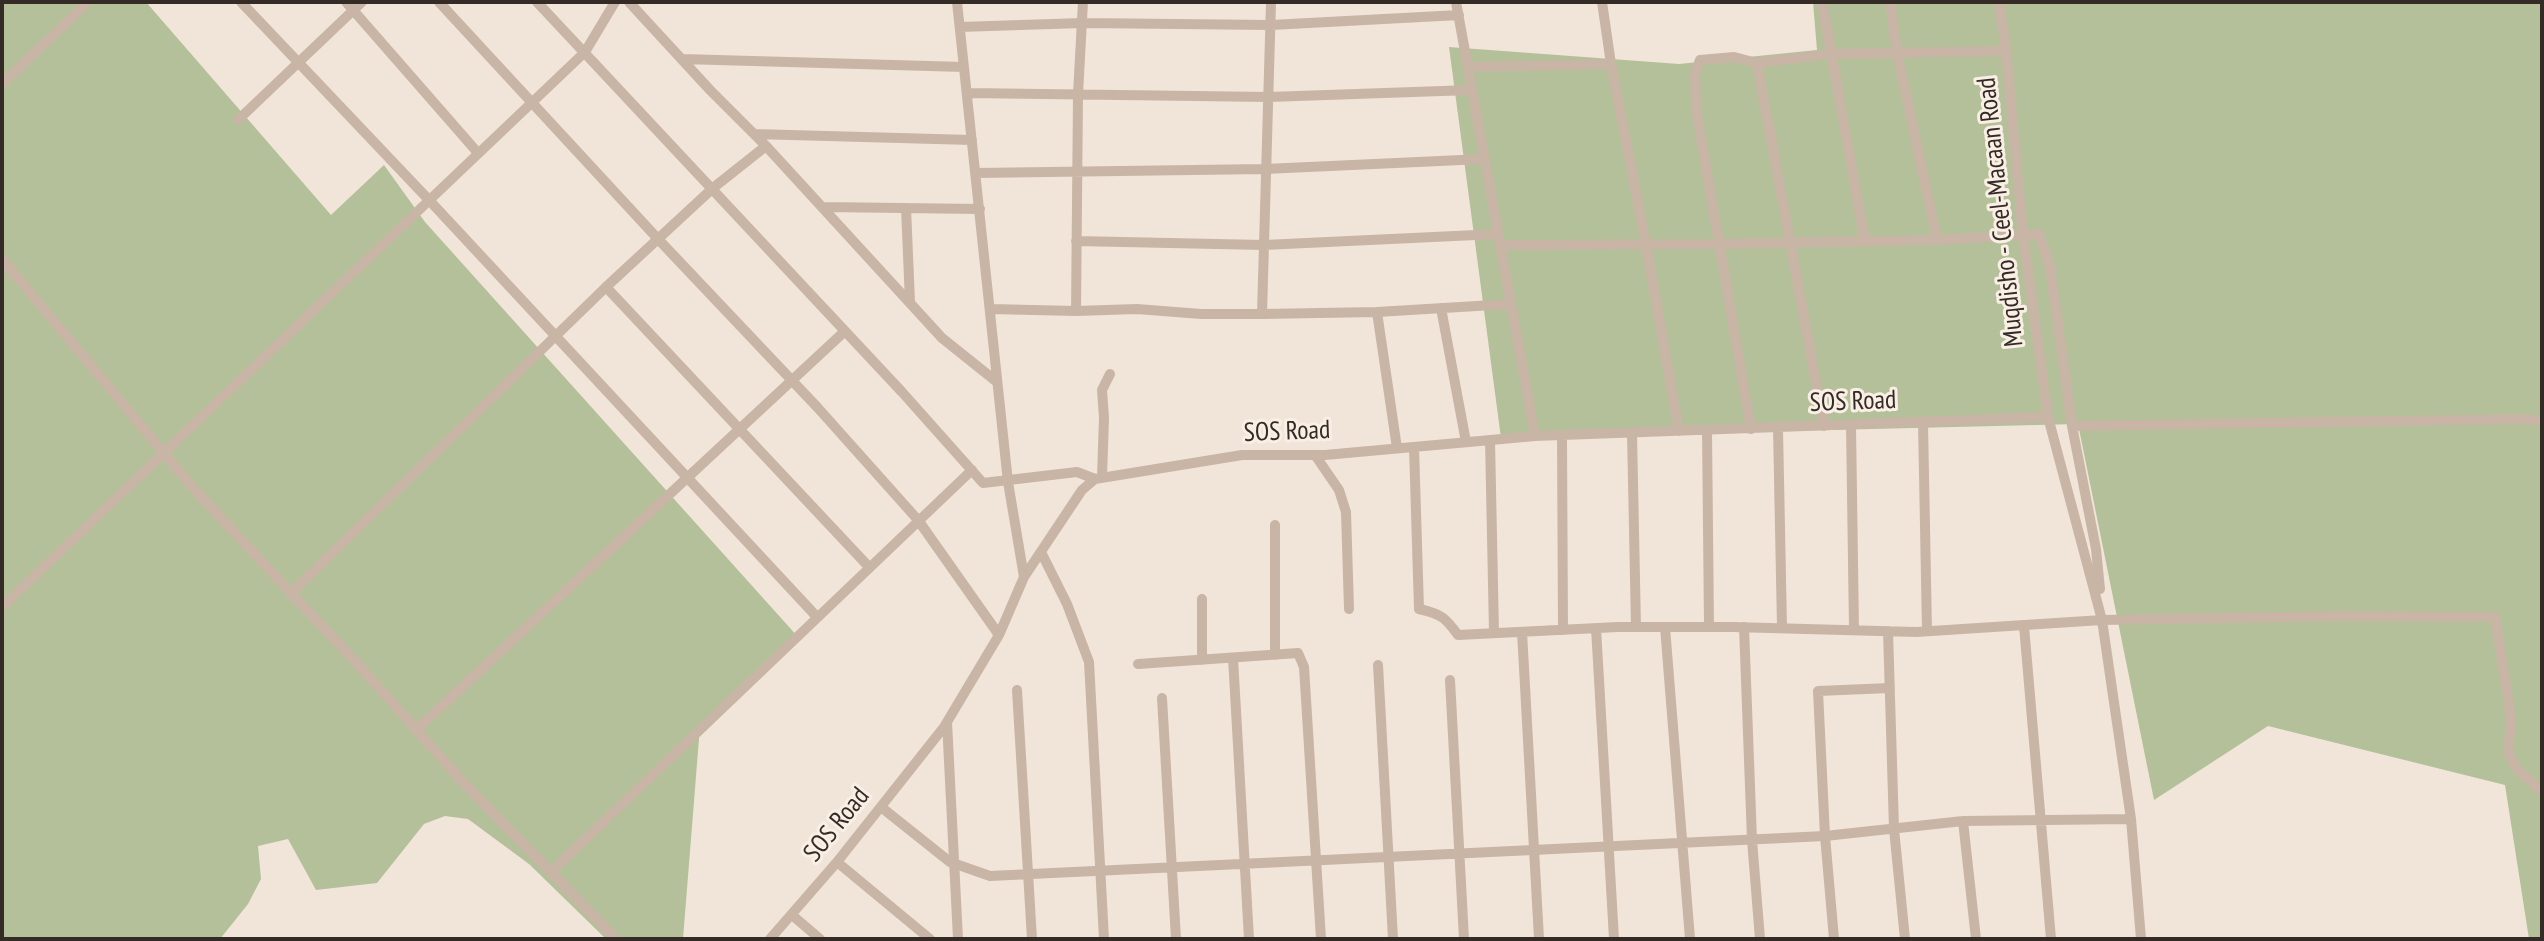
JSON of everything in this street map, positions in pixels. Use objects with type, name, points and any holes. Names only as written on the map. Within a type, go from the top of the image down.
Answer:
[{"type":"street","points":[[2,84],[88,2]]},
{"type":"street","points":[[241,2],[817,617]]},
{"type":"street","points":[[439,2],[792,380],[918,520],[999,635]]},
{"type":"street","points":[[537,2],[713,188],[983,483],[1077,472],[1098,478],[1104,418],[1102,390],[1111,374]]},
{"type":"street","points":[[2,607],[585,52],[615,2]]},
{"type":"street","points":[[629,2],[823,207],[942,338],[998,382]]},
{"type":"street","points":[[957,2],[1008,482],[1024,577]]},
{"type":"street","points":[[1076,311],[1078,94],[1083,2]]},
{"type":"street","points":[[1262,314],[1271,2]]},
{"type":"street","points":[[1456,2],[1535,436]]},
{"type":"street","points":[[1602,2],[1679,431]]},
{"type":"street","points":[[1822,2],[1865,242]]},
{"type":"street","points":[[1890,2],[1897,52],[1937,240]]},
{"type":"street","name":"Muqdisho - Ceel-Macaan Road","points":[[1999,2],[2023,234],[2048,417],[2102,620]]},
{"type":"street","points":[[238,120],[354,4],[478,153]]},
{"type":"street","points":[[960,27],[1082,23],[1271,25],[1459,15]]},
{"type":"street","points":[[1751,429],[1696,109],[1695,74],[1700,60],[1734,57],[1757,63],[1830,54],[2006,51]]},
{"type":"street","points":[[682,60],[964,67]]},
{"type":"street","points":[[1757,63],[1824,426]]},
{"type":"street","points":[[1469,67],[1611,64]]},
{"type":"street","points":[[967,93],[1269,97],[1471,90]]},
{"type":"street","points":[[754,134],[972,140]]},
{"type":"street","points":[[290,594],[606,287],[713,188],[766,146]]},
{"type":"street","points":[[976,173],[1265,169],[1483,159]]},
{"type":"street","points":[[823,207],[980,209]]},
{"type":"street","points":[[906,208],[910,302]]},
{"type":"street","points":[[1076,241],[1264,246],[1498,239],[1646,245],[1937,240],[2039,234],[2050,267],[2073,426],[2096,549],[2102,620],[2132,819],[2141,939]]},
{"type":"street","points":[[2,259],[192,488],[460,779],[617,939]]},
{"type":"street","points":[[606,287],[869,567]]},
{"type":"street","points":[[990,309],[1137,309],[1201,314],[1262,314],[1377,312],[1510,304]]},
{"type":"street","points":[[1441,308],[1466,442]]},
{"type":"street","points":[[1377,312],[1397,449]]},
{"type":"street","points":[[416,730],[845,331]]},
{"type":"street","name":"SOS Road","points":[[770,939],[837,862],[947,721],[999,635],[1024,577],[1082,490],[1098,478],[1241,455],[1315,455],[1535,436],[2048,417]]},
{"type":"street","points":[[2073,426],[2522,419],[2542,421]]},
{"type":"street","points":[[1923,422],[1927,631]]},
{"type":"street","points":[[1851,425],[1854,630]]},
{"type":"street","points":[[1778,428],[1782,628]]},
{"type":"street","points":[[1707,430],[1709,627]]},
{"type":"street","points":[[1632,433],[1636,627]]},
{"type":"street","points":[[1562,435],[1563,630]]},
{"type":"street","points":[[1490,440],[1494,633]]},
{"type":"street","points":[[1414,447],[1419,609],[1438,613],[1447,619],[1458,635],[1636,627],[1927,631],[2102,620],[2342,616],[2495,617],[2511,717],[2508,753],[2516,768],[2542,792]]},
{"type":"street","points":[[1315,455],[1339,490],[1346,512],[1349,609]]},
{"type":"street","points":[[551,872],[972,470]]},
{"type":"street","points":[[1275,526],[1275,655]]},
{"type":"street","points":[[1041,552],[1067,604],[1089,662],[1104,939]]},
{"type":"street","points":[[1202,599],[1202,660]]},
{"type":"street","points":[[2024,626],[2051,939]]},
{"type":"street","points":[[1665,627],[1690,939]]},
{"type":"street","points":[[1744,627],[1752,840],[1760,939]]},
{"type":"street","points":[[1596,628],[1614,939]]},
{"type":"street","points":[[1888,631],[1894,829],[1905,939]]},
{"type":"street","points":[[1522,632],[1539,939]]},
{"type":"street","points":[[1138,664],[1298,653],[1304,667],[1321,939]]},
{"type":"street","points":[[1233,658],[1249,939]]},
{"type":"street","points":[[1378,665],[1393,939]]},
{"type":"street","points":[[1450,680],[1464,939]]},
{"type":"street","points":[[1834,939],[1825,836],[1818,691],[1890,688]]},
{"type":"street","points":[[1017,690],[1032,939]]},
{"type":"street","points":[[1162,698],[1176,939]]},
{"type":"street","points":[[947,721],[958,939]]},
{"type":"street","points":[[881,807],[954,864],[990,876],[1825,836],[1963,821],[2132,819]]},
{"type":"street","points":[[1963,821],[1976,939]]},
{"type":"street","points":[[837,862],[930,939]]},
{"type":"street","points":[[792,915],[820,939]]},
{"type":"green space","points":[[2,2],[146,2],[331,215],[384,165],[425,222],[799,638],[700,726],[683,939],[606,939],[529,864],[468,819],[445,816],[424,824],[377,883],[316,890],[288,839],[258,846],[261,879],[248,904],[220,939],[2,939]]},
{"type":"green space","points":[[1813,2],[2542,2],[2542,939],[2529,939],[2505,785],[2268,726],[2154,800],[2078,424],[1501,438],[1449,47],[1679,64],[1817,50]]}]
